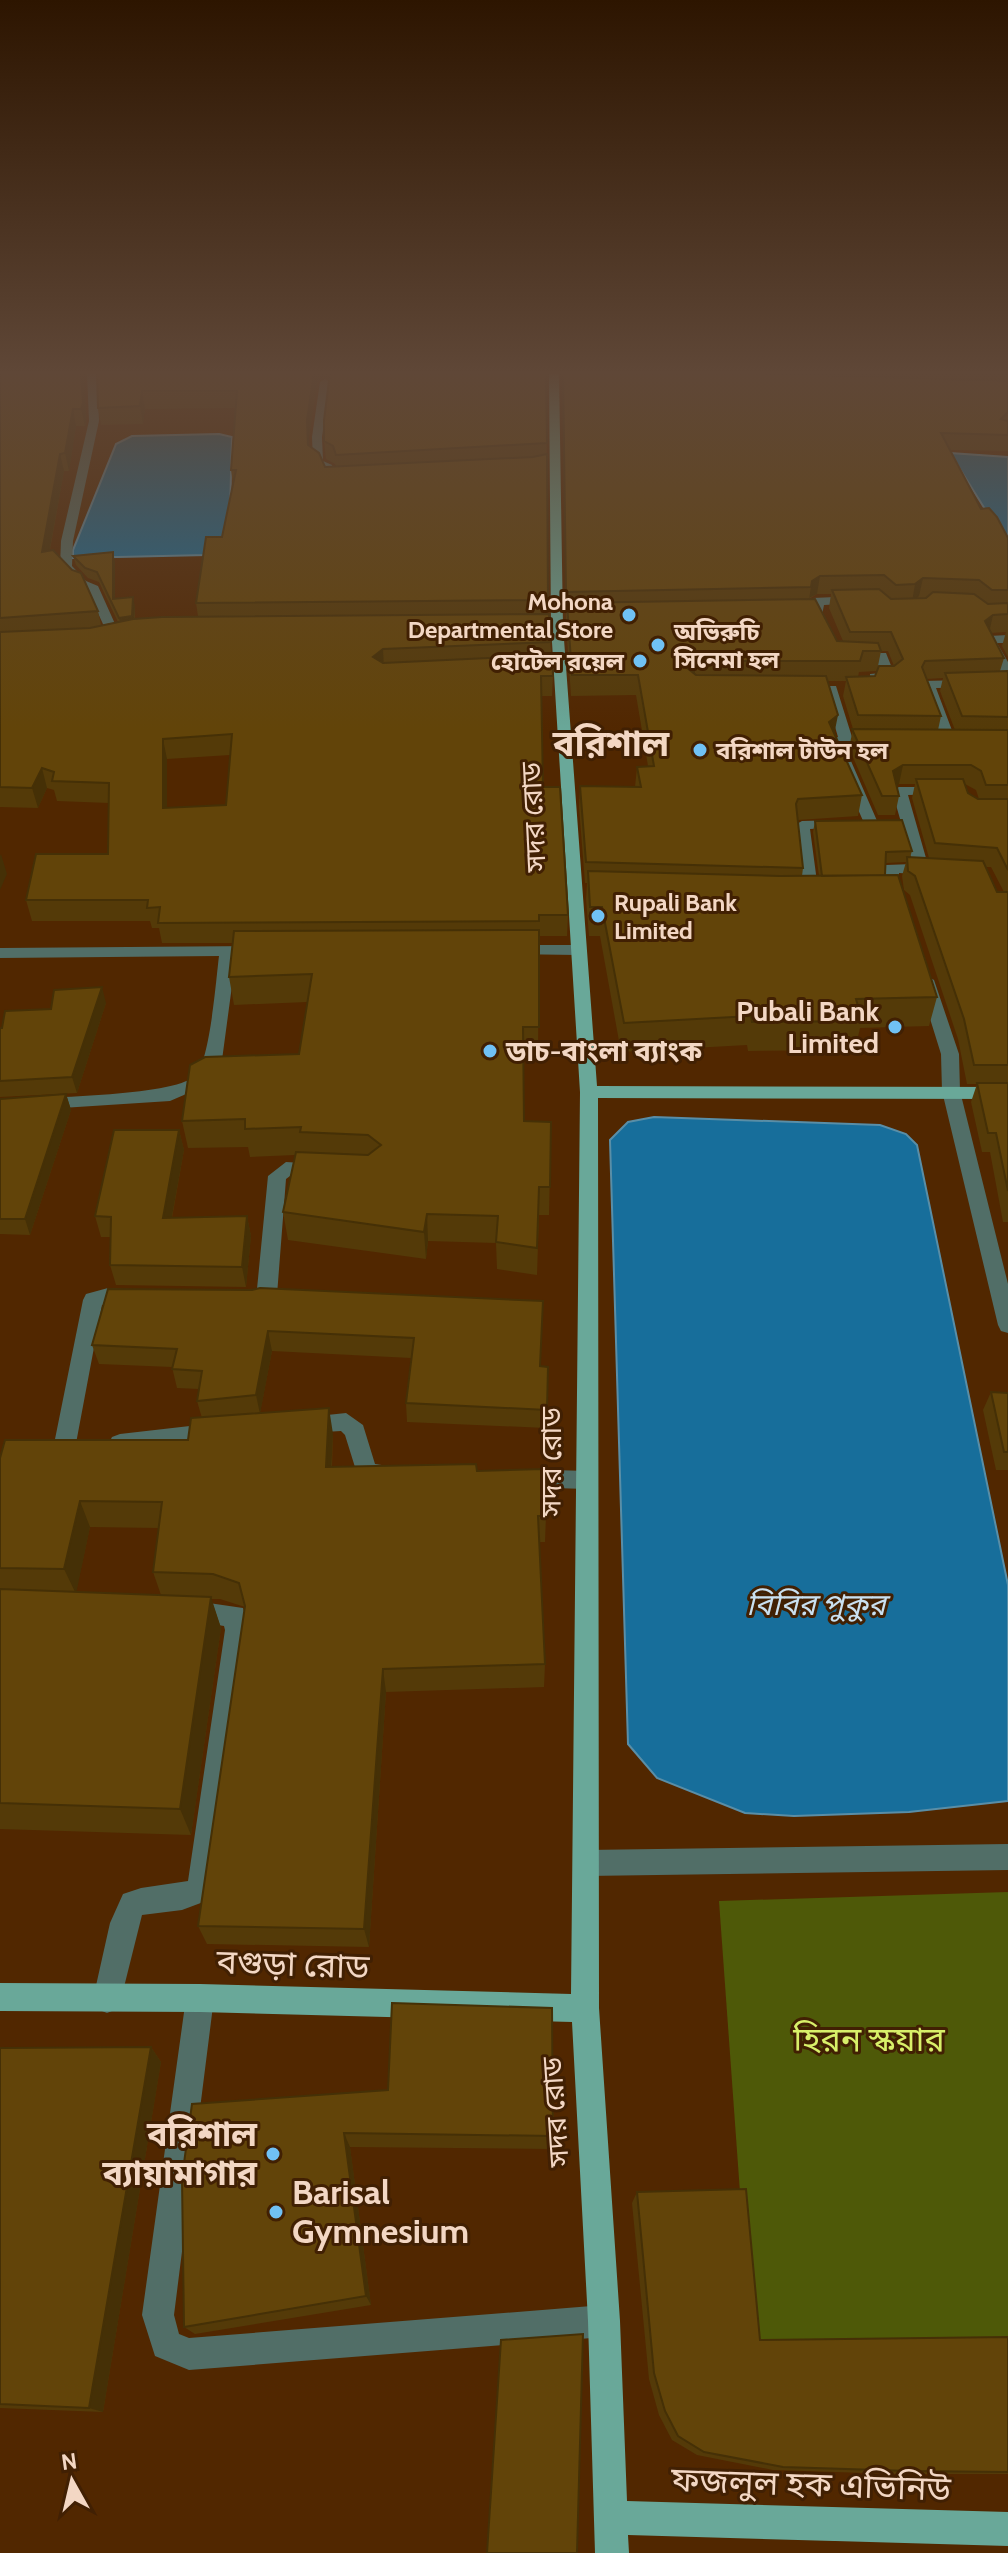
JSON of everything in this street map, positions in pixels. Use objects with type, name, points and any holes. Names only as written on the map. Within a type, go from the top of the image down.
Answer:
[{"type":"main road","name":"সদর রোড","points":[[551,492],[557,621],[553,668],[580,892],[577,950],[589,1092],[585,2008],[604,2321],[612,2553]]},
{"type":"main road","points":[[589,1092],[1008,1093]]},
{"type":"main road","name":"বগুড়া রোড","points":[[0,1997],[200,1998],[585,2008]]},
{"type":"main road","name":"ফজলুল হক এভিনিউ","points":[[612,2518],[1008,2529]]},
{"type":"street","points":[[78,492],[67,541],[66,567],[82,584],[92,586],[115,635]]},
{"type":"street","points":[[793,612],[822,617],[817,601],[865,600]]},
{"type":"street","points":[[1008,639],[989,640],[1008,674]]},
{"type":"street","points":[[841,657],[881,656],[889,678],[866,677],[866,688]]},
{"type":"street","points":[[948,741],[928,684],[1008,683]]},
{"type":"street","points":[[787,689],[837,689],[846,741]]},
{"type":"street","points":[[890,741],[835,741],[922,870]]},
{"type":"street","points":[[890,823],[899,791],[953,791]]},
{"type":"street","points":[[811,897],[802,825],[890,823]]},
{"type":"street","points":[[892,901],[891,868],[954,871]]},
{"type":"street","points":[[489,950],[577,950]]},
{"type":"street","points":[[0,953],[274,951]]},
{"type":"street","points":[[0,1106],[170,1095],[201,1081],[213,1060],[228,952]]},
{"type":"street","points":[[922,970],[950,1054],[951,1091],[1008,1325]]},
{"type":"street","points":[[226,1298],[256,1299],[267,1295],[277,1176],[286,1169],[343,1172]]},
{"type":"street","points":[[152,1297],[108,1296],[93,1300],[71,1454],[117,1443],[238,1428]]},
{"type":"street","points":[[284,1426],[346,1422],[355,1431],[367,1473],[414,1475]]},
{"type":"street","points":[[492,1477],[587,1480]]},
{"type":"street","points":[[107,1999],[124,1923],[133,1904],[148,1898],[188,1896],[197,1892],[201,1885],[237,1630],[235,1616],[157,1610]]},
{"type":"street","points":[[586,1863],[1008,1857]]},
{"type":"street","points":[[200,1998],[158,2315],[166,2345],[189,2354],[604,2321]]},
{"type":"green space","name":"হিরন স্কয়ার","points":[[1008,1892],[1008,2344],[751,2345],[719,1901]]},
{"type":"water","points":[[96,492],[230,492],[223,550],[207,555],[73,558],[73,550]]},
{"type":"water","points":[[974,492],[1008,492],[1008,546]]},
{"type":"water","name":"বিবির পুকুর","points":[[654,1117],[880,1125],[906,1134],[917,1145],[1008,1585],[1008,1801],[909,1812],[794,1816],[745,1813],[657,1778],[628,1744],[610,1140],[628,1122]]},
{"type":"building","points":[[0,492],[53,492],[42,552],[53,550],[72,570],[81,573],[98,611],[0,618]]},
{"type":"building","points":[[231,492],[547,492],[548,600],[196,603],[206,537],[222,537]]},
{"type":"building","points":[[565,492],[972,492],[981,509],[989,508],[997,517],[1008,538],[1008,590],[992,590],[979,580],[923,578],[915,584],[896,585],[884,575],[820,576],[812,581],[811,587],[566,592]]},
{"type":"building","points":[[113,552],[113,599],[133,597],[132,616],[119,618],[97,572],[85,568],[73,556]]},
{"type":"building","points":[[879,589],[891,599],[926,598],[933,592],[974,594],[988,604],[1008,603],[1008,614],[993,615],[985,621],[1004,658],[925,661],[922,667],[941,716],[858,715],[846,677],[875,676],[879,666],[894,666],[903,659],[891,632],[850,632],[832,590]]},
{"type":"building","points":[[815,599],[837,641],[878,643],[881,651],[863,651],[860,661],[696,661],[686,667],[696,675],[826,676],[838,715],[829,722],[862,795],[798,799],[803,868],[586,862],[580,786],[641,787],[637,767],[654,766],[638,675],[572,675],[567,603]]},
{"type":"building","points":[[549,614],[551,642],[383,649],[373,657],[383,663],[552,655],[553,676],[541,676],[543,787],[560,787],[568,915],[539,915],[539,921],[158,923],[160,907],[147,908],[148,900],[26,900],[36,854],[108,854],[109,783],[52,781],[54,772],[42,768],[32,788],[0,787],[0,632],[90,628],[133,619]],"holes":[[[232,734],[226,805],[163,808],[163,739]]]},
{"type":"building","points":[[1008,671],[1008,717],[962,716],[945,673]]},
{"type":"building","points":[[852,729],[1008,730],[1008,785],[986,785],[981,771],[971,765],[903,765],[893,771],[899,796],[882,796]]},
{"type":"building","points":[[916,779],[963,779],[968,793],[978,799],[1008,799],[1008,870],[997,848],[935,843]]},
{"type":"building","points":[[902,820],[912,851],[886,852],[885,875],[822,876],[815,821]]},
{"type":"building","points":[[907,857],[983,861],[997,892],[1008,892],[1008,1065],[974,1065],[964,1019],[915,876],[908,871]]},
{"type":"building","points":[[588,871],[780,876],[898,875],[937,997],[856,999],[862,1021],[752,1022],[751,1016],[624,1023],[602,907],[590,907]]},
{"type":"building","points":[[539,930],[539,1027],[523,1027],[524,1121],[551,1122],[550,1187],[539,1187],[537,1248],[496,1242],[498,1216],[427,1214],[424,1232],[283,1212],[296,1152],[368,1155],[381,1145],[368,1135],[300,1132],[301,1127],[245,1129],[245,1119],[182,1121],[190,1065],[205,1057],[299,1054],[312,974],[229,977],[234,931]]},
{"type":"building","points":[[102,987],[72,1077],[0,1081],[0,1028],[5,1011],[51,1009],[54,990]]},
{"type":"building","points":[[977,1083],[1008,1083],[1008,1191],[996,1133],[988,1133]]},
{"type":"building","points":[[66,1094],[25,1219],[0,1219],[0,1099]]},
{"type":"building","points":[[114,1130],[179,1130],[163,1218],[247,1216],[242,1267],[110,1265],[111,1217],[95,1216]]},
{"type":"building","points":[[260,1288],[543,1301],[540,1366],[548,1367],[547,1410],[406,1403],[414,1338],[268,1331],[256,1395],[197,1401],[202,1371],[172,1369],[177,1349],[92,1345],[108,1289]]},
{"type":"building","points":[[991,1392],[1008,1393],[1008,1452],[1004,1452]]},
{"type":"building","points":[[329,1408],[326,1467],[476,1464],[477,1471],[543,1469],[546,1516],[538,1516],[545,1664],[383,1669],[364,1929],[198,1926],[245,1606],[239,1583],[213,1574],[153,1572],[162,1502],[80,1501],[64,1569],[0,1568],[0,1458],[5,1440],[188,1440],[191,1418]]},
{"type":"building","points":[[0,1589],[211,1597],[180,1809],[0,1803]]},
{"type":"building","points":[[392,2003],[552,2008],[553,2136],[344,2133],[366,2296],[184,2327],[182,2178],[192,2104],[388,2090]]},
{"type":"building","points":[[151,2047],[89,2408],[0,2404],[0,2048]]},
{"type":"building","points":[[746,2189],[760,2340],[1008,2337],[1008,2472],[783,2467],[704,2452],[678,2436],[665,2411],[654,2373],[637,2192]]},
{"type":"building","points":[[583,2334],[577,2553],[487,2553],[501,2340]]},
{"type":"place","name":"Mohona Departmental Store","points":[[629,615]]},
{"type":"place","name":"অভিরুচি সিনেমা হল","points":[[658,645]]},
{"type":"place","name":"হোটেল রয়েল","points":[[640,661]]},
{"type":"place","name":"বরিশাল টাউন হল","points":[[700,750]]},
{"type":"place","name":"Rupali Bank Limited","points":[[598,916]]},
{"type":"place","name":"Pubali Bank Limited","points":[[895,1027]]},
{"type":"place","name":"ডাচ-বাংলা ব্যাংক","points":[[490,1051]]},
{"type":"place","name":"বরিশাল ব্যায়ামাগার","points":[[273,2154]]},
{"type":"place","name":"Barisal Gymnesium","points":[[276,2212]]},
{"type":"district","name":"বরিশাল","points":[[611,743]]}]
